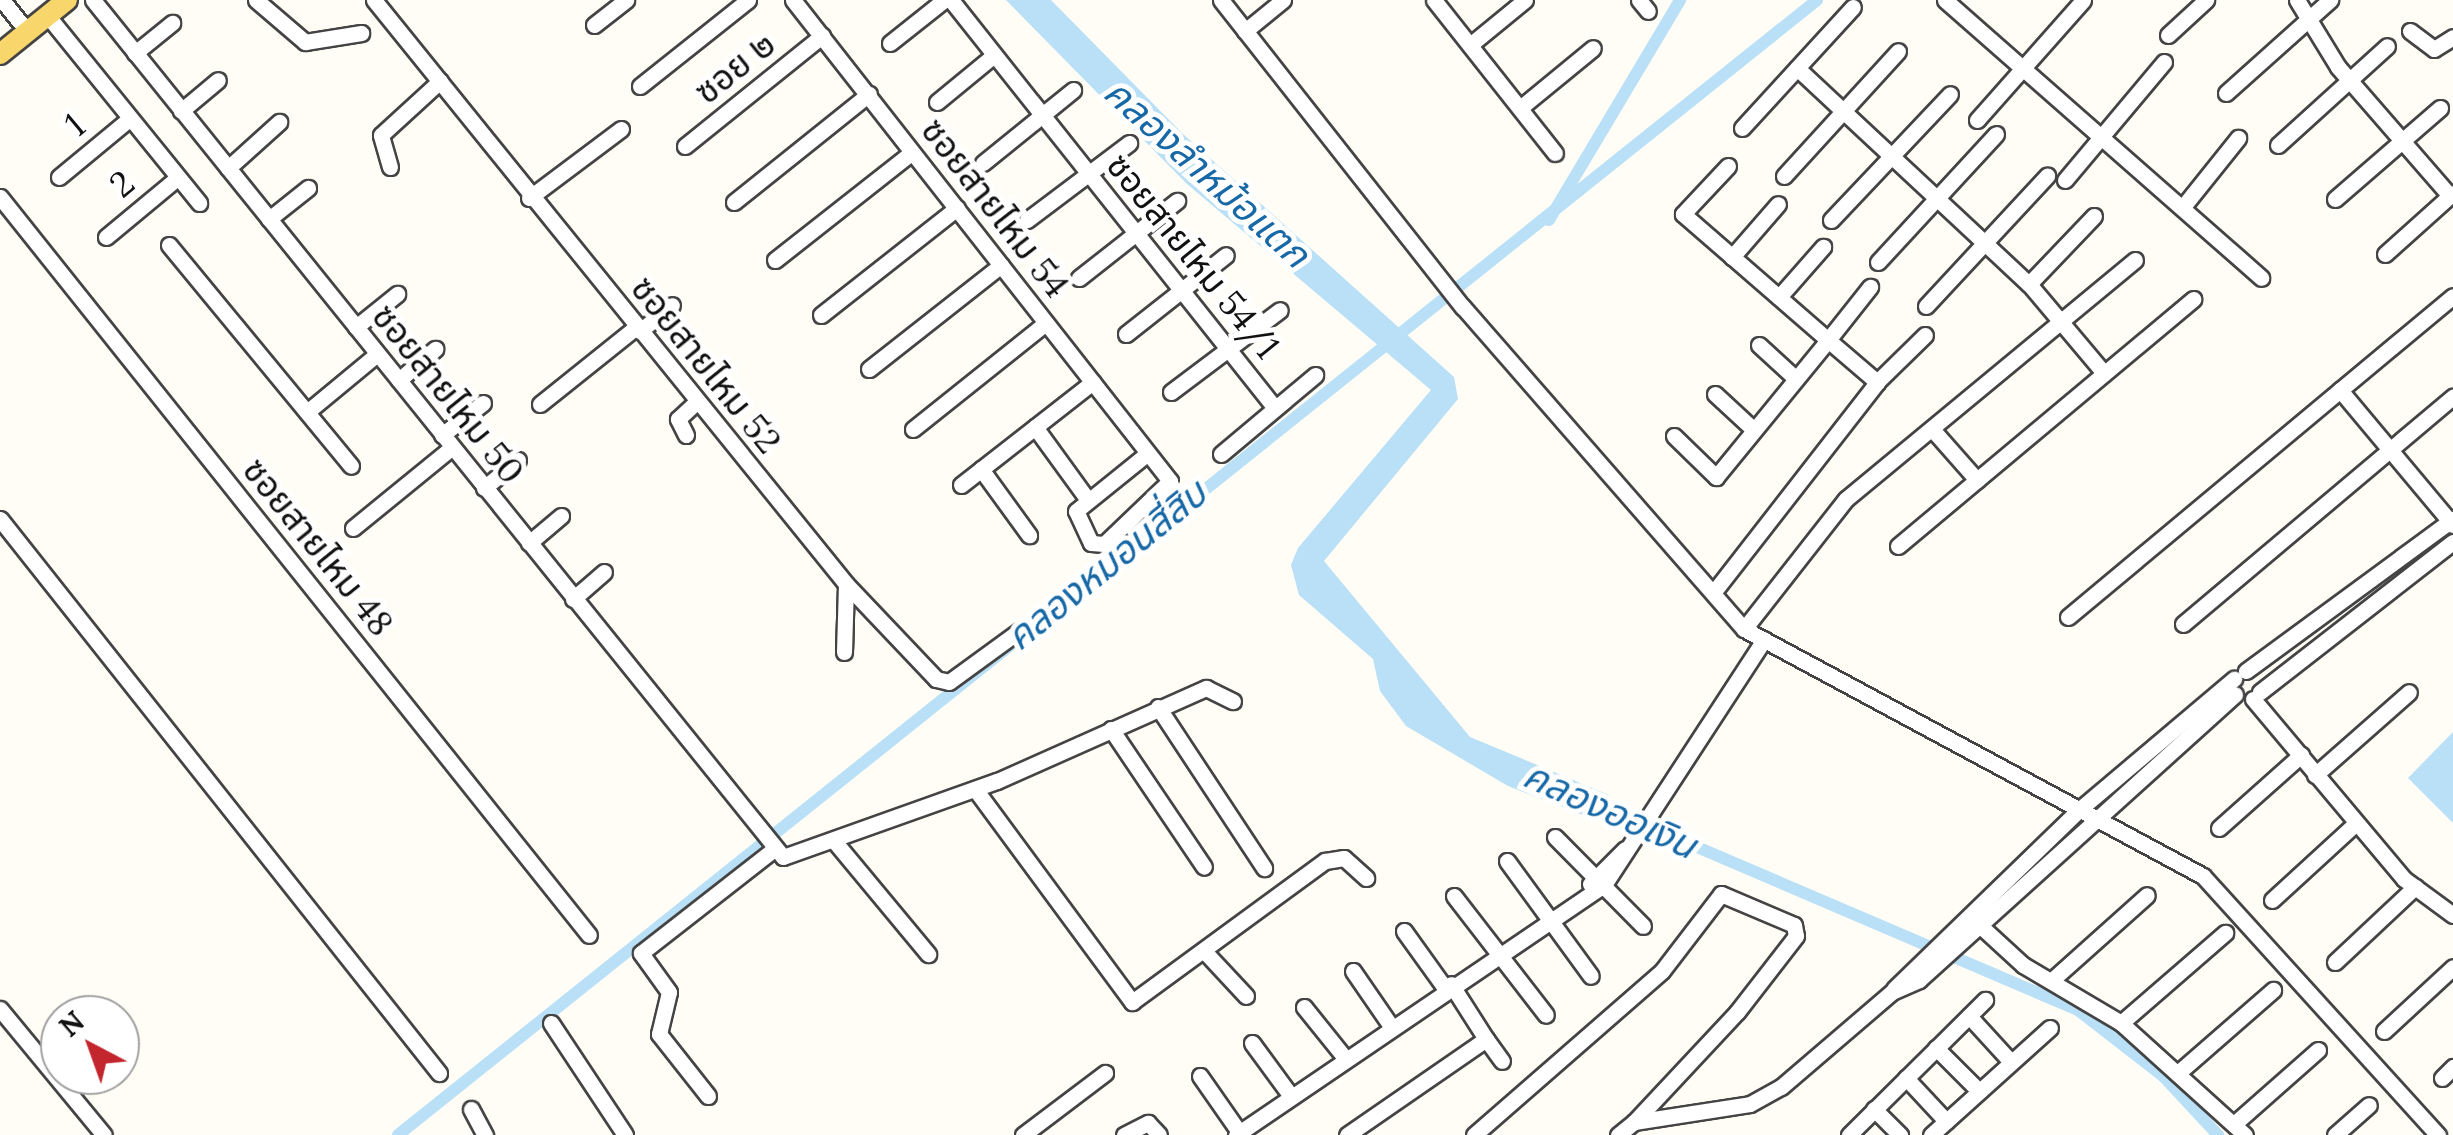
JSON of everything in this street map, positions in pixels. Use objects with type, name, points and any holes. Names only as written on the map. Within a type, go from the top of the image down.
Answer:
[{"type":"main road","points":[[0,54],[67,0]]},
{"type":"street","points":[[2,0],[27,31]]},
{"type":"street","name":"ซอยสายไหม 50","points":[[93,0],[773,848]]},
{"type":"street","points":[[256,0],[305,42],[360,33]]},
{"type":"street","name":"ซอยสายไหม 52","points":[[374,0],[530,198],[846,584],[942,684],[1019,631]]},
{"type":"street","points":[[594,25],[626,0]]},
{"type":"street","points":[[640,86],[748,0]]},
{"type":"street","name":"ซอยสายไหม 54","points":[[793,0],[1172,486],[1098,546],[1073,518],[1088,500]]},
{"type":"street","points":[[890,43],[948,0]]},
{"type":"street","name":"ซอยสายไหม 54/1","points":[[948,0],[1275,408]]},
{"type":"street","points":[[1220,0],[1464,307],[1744,629],[2214,884],[2438,1135]]},
{"type":"street","points":[[1245,30],[1283,0]]},
{"type":"street","points":[[1434,0],[1555,153]]},
{"type":"street","points":[[1470,45],[1525,0]]},
{"type":"street","points":[[1945,0],[2261,278]]},
{"type":"street","points":[[1977,120],[2083,0]]},
{"type":"street","points":[[2168,35],[2206,0]]},
{"type":"street","points":[[2297,0],[2312,16],[2349,80],[2451,195],[2384,254]]},
{"type":"street","points":[[2226,93],[2330,0]]},
{"type":"street","points":[[1742,128],[1854,7]]},
{"type":"street","points":[[47,15],[199,203]]},
{"type":"street","points":[[135,53],[172,23]]},
{"type":"street","points":[[2410,31],[2434,50],[2453,37]]},
{"type":"street","name":"ซอย ๒","points":[[684,146],[822,36]]},
{"type":"street","points":[[2278,145],[2387,46]]},
{"type":"street","points":[[1520,108],[1593,48]]},
{"type":"street","points":[[1784,176],[1898,51]]},
{"type":"street","points":[[938,102],[994,55]]},
{"type":"street","points":[[2065,180],[2164,62]]},
{"type":"street","points":[[1797,68],[2029,284],[2104,373]]},
{"type":"street","points":[[181,111],[218,80]]},
{"type":"street","points":[[390,167],[381,136],[440,81]]},
{"type":"street","points":[[982,163],[1073,90]]},
{"type":"street","points":[[734,202],[869,94]]},
{"type":"street","points":[[1831,220],[1950,94]]},
{"type":"street","points":[[2335,200],[2440,108]]},
{"type":"street","name":"1","points":[[59,178],[130,119]]},
{"type":"street","points":[[228,168],[279,122]]},
{"type":"street","points":[[530,198],[621,129]]},
{"type":"street","points":[[1878,262],[1996,134]]},
{"type":"street","points":[[2182,208],[2238,138]]},
{"type":"street","points":[[1027,220],[1129,143]]},
{"type":"street","points":[[775,260],[912,152]]},
{"type":"street","points":[[1728,166],[1683,214],[1877,382]]},
{"type":"street","points":[[1926,306],[2047,176]]},
{"type":"street","name":"2","points":[[106,237],[177,178]]},
{"type":"street","points":[[269,219],[308,188]]},
{"type":"street","name":"ซอยสายไหม 48","points":[[0,197],[589,936]]},
{"type":"street","points":[[1080,278],[1177,201]]},
{"type":"street","points":[[1732,257],[1778,204]]},
{"type":"street","points":[[822,314],[956,208]]},
{"type":"street","points":[[2029,284],[2094,216]]},
{"type":"street","points":[[168,245],[351,466]]},
{"type":"street","points":[[1779,298],[1823,247]]},
{"type":"street","points":[[1126,334],[1226,255]]},
{"type":"street","points":[[1744,629],[1846,498],[2134,260]]},
{"type":"street","points":[[868,369],[1001,266]]},
{"type":"street","points":[[1674,436],[1716,477],[1870,287]]},
{"type":"street","points":[[356,326],[397,294]]},
{"type":"street","points":[[2068,617],[2453,296]]},
{"type":"street","points":[[1898,546],[2193,299]]},
{"type":"street","points":[[540,404],[672,305]]},
{"type":"street","points":[[1171,392],[1280,310]]},
{"type":"street","points":[[913,429],[1046,323]]},
{"type":"street","points":[[1713,593],[1877,382],[1924,335]]},
{"type":"street","points":[[1758,345],[1796,379]]},
{"type":"street","points":[[399,380],[435,349]]},
{"type":"street","points":[[306,412],[378,354]]},
{"type":"street","points":[[1221,454],[1315,376]]},
{"type":"street","points":[[961,484],[1092,382]]},
{"type":"street","points":[[1920,969],[1948,931],[2080,809],[2238,681],[2452,522],[2340,390]]},
{"type":"street","points":[[1715,394],[1754,430]]},
{"type":"street","points":[[2183,624],[2453,397]]},
{"type":"street","points":[[354,528],[446,442],[482,402]]},
{"type":"street","points":[[686,435],[678,419],[696,402]]},
{"type":"street","points":[[1036,426],[1088,500],[1148,453]]},
{"type":"street","points":[[1932,430],[1976,480]]},
{"type":"street","points":[[484,488],[518,460]]},
{"type":"street","points":[[981,469],[1029,535]]},
{"type":"street","points":[[528,544],[561,516]]},
{"type":"street","points":[[0,519],[439,1072]]},
{"type":"street","points":[[2257,696],[2453,542]]},
{"type":"street","points":[[573,599],[604,572]]},
{"type":"street","points":[[844,652],[846,584]]},
{"type":"street","points":[[1200,1076],[1238,1134],[1595,883],[1654,806],[1764,640]]},
{"type":"street","points":[[1634,1122],[1767,1097],[1920,969],[1960,945],[2238,681],[2260,678],[2257,696]]},
{"type":"street","points":[[2238,681],[2257,696],[2356,823],[2415,887],[2453,915]]},
{"type":"street","points":[[708,1096],[659,1034],[671,1001],[641,953],[773,848],[788,859],[835,842],[975,789],[1206,688],[1234,701]]},
{"type":"street","points":[[2315,775],[2409,692]]},
{"type":"street","points":[[1158,708],[1264,868]]},
{"type":"street","points":[[1111,729],[1204,867]]},
{"type":"street","points":[[2218,828],[2301,755]]},
{"type":"street","points":[[975,789],[1124,997],[1141,998],[1326,861],[1344,858],[1366,878]]},
{"type":"street","points":[[2272,900],[2356,823]]},
{"type":"street","points":[[1555,836],[1595,883],[1643,926]]},
{"type":"street","points":[[835,842],[928,954]]},
{"type":"street","points":[[1507,861],[1591,976]]},
{"type":"street","points":[[2335,962],[2415,887]]},
{"type":"street","points":[[1474,1135],[1662,971],[1721,894],[1794,925],[1796,936],[1737,1012],[1618,1135]]},
{"type":"street","points":[[2052,980],[2147,895]]},
{"type":"street","points":[[1454,896],[1546,1015]]},
{"type":"street","points":[[1968,913],[2052,980],[2121,1022],[2240,1129],[2318,1050]]},
{"type":"street","points":[[1404,931],[1502,1061]]},
{"type":"street","points":[[2121,1022],[2225,933]]},
{"type":"street","points":[[1205,952],[1246,996]]},
{"type":"street","points":[[2384,1031],[2453,967]]},
{"type":"street","points":[[1352,971],[1391,1026]]},
{"type":"street","points":[[2179,1072],[2273,990]]},
{"type":"street","points":[[1849,1135],[1985,1000]]},
{"type":"street","points":[[1304,1007],[1344,1058]]},
{"type":"street","points":[[0,1009],[104,1135]]},
{"type":"street","points":[[1969,1016],[2011,1062]]},
{"type":"street","points":[[551,1023],[626,1135]]},
{"type":"street","points":[[1930,1135],[2050,1028]]},
{"type":"street","points":[[1346,1135],[1486,1038]]},
{"type":"street","points":[[1252,1043],[1292,1096]]},
{"type":"street","points":[[1936,1048],[1979,1091]]},
{"type":"street","points":[[1023,1135],[1105,1073]]},
{"type":"street","points":[[1906,1078],[1946,1121]]},
{"type":"street","points":[[2334,1135],[2368,1104]]},
{"type":"street","points":[[471,1109],[486,1135]]},
{"type":"street","points":[[1874,1110],[1900,1135]]},
{"type":"street","points":[[1124,1135],[1148,1122],[1159,1135]]},
{"type":"water","name":"คลองลำหม้อแตก","points":[[1006,0],[1051,0],[1183,134],[1454,377],[1458,399],[1324,561],[1470,737],[1609,795],[1588,817],[1508,786],[1406,726],[1380,691],[1373,659],[1299,595],[1291,565],[1298,548],[1431,390],[1187,184]]},
{"type":"water","points":[[2453,732],[2453,823],[2408,778]]},
{"type":"waterway","points":[[1549,220],[1680,0]]},
{"type":"waterway","name":"คลองหมอนสี่สิบ","points":[[398,1135],[1817,0]]},
{"type":"waterway","name":"คลองออเงิน","points":[[1587,800],[2078,1010],[2163,1076],[2218,1135]]}]
